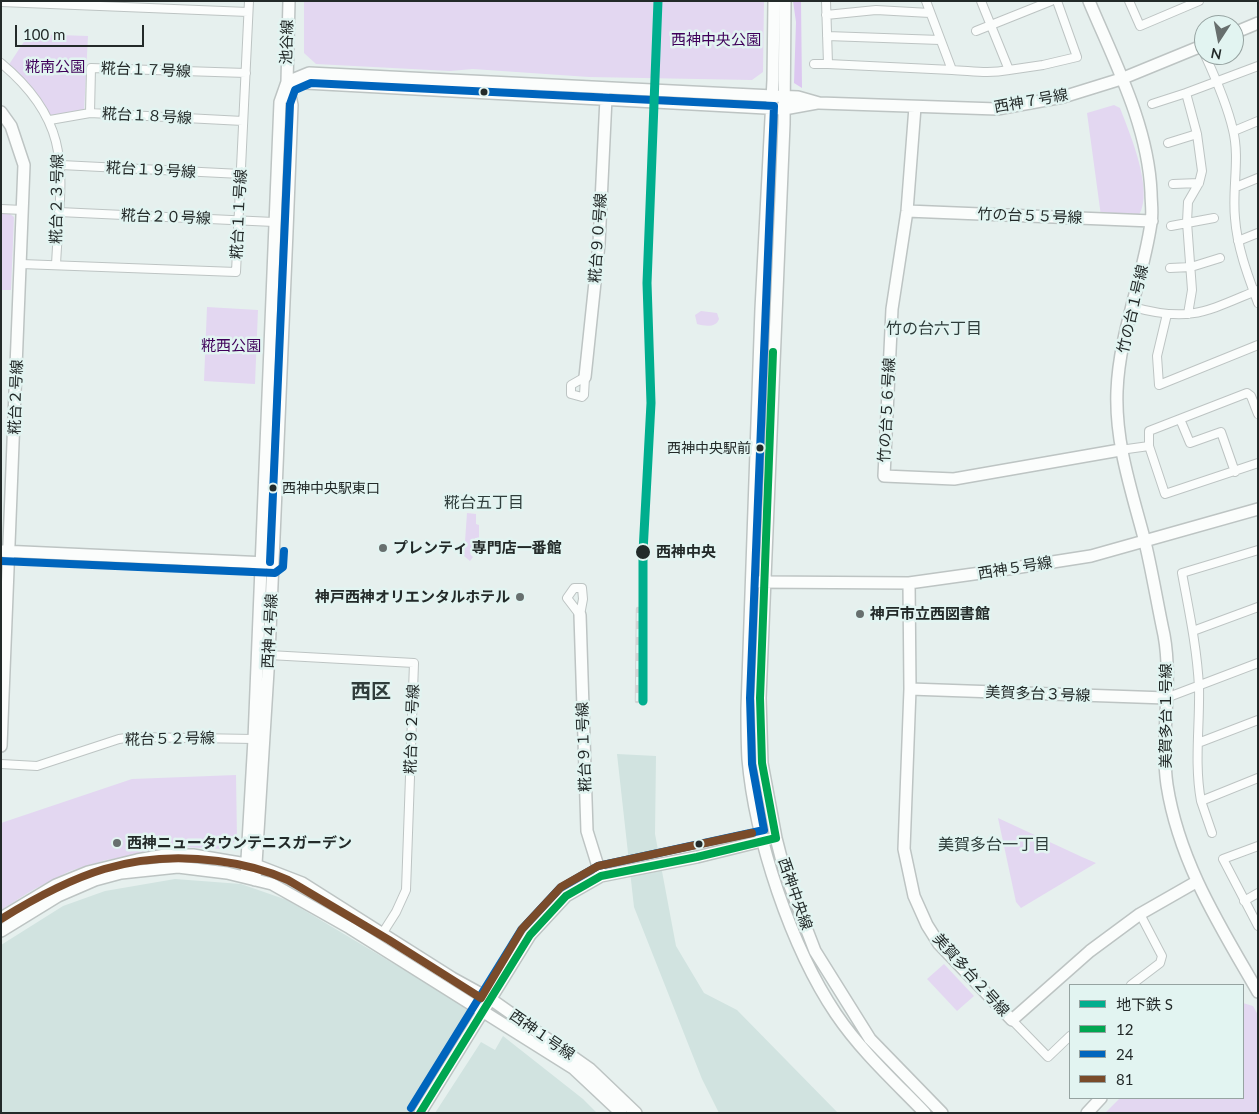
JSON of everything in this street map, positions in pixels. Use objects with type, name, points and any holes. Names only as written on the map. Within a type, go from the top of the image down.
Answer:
[{"type":"street","name":"糀台１１号線","points":[[22,264],[236,272],[249,1]]},
{"type":"street","name":"池谷線","points":[[287,82],[289,1]]},
{"type":"street","name":"西神中央線","points":[[774,1],[778,102],[766,582],[760,698],[762,763],[776,838],[785,873],[815,951],[838,991],[870,1039],[942,1113]]},
{"type":"street","name":"西神中央線","points":[[785,1],[762,300],[746,710],[748,759],[764,841],[778,892],[816,978],[836,1014],[864,1050],[925,1113]]},
{"type":"street","points":[[826,1],[828,64]]},
{"type":"street","points":[[926,1],[952,70]]},
{"type":"street","points":[[981,1],[1009,70]]},
{"type":"street","points":[[976,31],[1051,1]]},
{"type":"street","points":[[814,64],[978,71],[986,74],[1043,65],[1077,57],[1057,1]]},
{"type":"street","name":"竹の台１号線","points":[[1090,1],[1140,125],[1150,171],[1152,220],[1124,344],[1117,391],[1120,450],[1145,540]]},
{"type":"street","points":[[1129,1],[1140,26],[1199,1]]},
{"type":"street","points":[[1,2],[92,3],[248,12]]},
{"type":"street","points":[[826,15],[876,10],[930,13]]},
{"type":"street","points":[[1244,29],[1258,23]]},
{"type":"street","points":[[827,36],[940,40]]},
{"type":"street","name":"西神７号線","points":[[778,102],[915,108],[997,108],[1063,97],[1194,53]]},
{"type":"street","name":"糀台２３号線","points":[[1,63],[26,84],[50,120],[61,165],[56,265]]},
{"type":"street","points":[[1210,65],[1218,82],[1234,131],[1236,186],[1234,216],[1238,240],[1256,291],[1258,303]]},
{"type":"street","points":[[1152,104],[1218,82],[1258,66]]},
{"type":"street","name":"糀台１７号線","points":[[90,113],[91,68],[246,73]]},
{"type":"street","points":[[287,82],[309,73],[778,102]]},
{"type":"street","points":[[287,82],[606,98],[778,102]]},
{"type":"street","name":"西神４号線","points":[[253,864],[254,739],[274,222],[280,102],[287,82]]},
{"type":"street","name":"西神４号線","points":[[251,878],[269,655],[274,563],[292,105],[287,82]]},
{"type":"street","points":[[1186,93],[1197,134],[1202,171],[1200,183],[1188,202],[1187,222],[1192,290],[1188,314]]},
{"type":"street","name":"糀台９０号線","points":[[585,377],[599,244],[606,98]]},
{"type":"street","name":"竹の台５６号線","points":[[915,108],[907,211],[892,309],[884,476],[954,479],[1120,450]]},
{"type":"street","name":"糀台２号線","points":[[1,112],[12,126],[24,165],[22,264],[6,551],[1,746]]},
{"type":"street","name":"糀台１８号線","points":[[50,120],[90,113],[243,121]]},
{"type":"street","points":[[1234,131],[1258,121]]},
{"type":"street","points":[[1168,143],[1197,134]]},
{"type":"street","name":"糀台１９号線","points":[[61,165],[241,174]]},
{"type":"street","points":[[1236,186],[1258,178]]},
{"type":"street","points":[[1174,184],[1200,183]]},
{"type":"street","points":[[1,209],[23,210]]},
{"type":"street","name":"竹の台５５号線","points":[[907,211],[1152,220]]},
{"type":"street","name":"糀台２０号線","points":[[59,212],[274,222]]},
{"type":"street","points":[[1171,226],[1214,218]]},
{"type":"street","points":[[1238,240],[1258,233]]},
{"type":"street","points":[[1170,268],[1191,266],[1220,258]]},
{"type":"street","points":[[1133,307],[1167,314],[1205,313],[1256,291]]},
{"type":"street","points":[[1167,314],[1157,356],[1159,385],[1258,345]]},
{"type":"street","points":[[1258,414],[1251,396],[1247,393],[1149,432],[1149,446],[1164,494],[1235,472],[1258,462]]},
{"type":"street","points":[[1180,419],[1190,443],[1221,432],[1235,472]]},
{"type":"street","points":[[1120,450],[1149,446]]},
{"type":"street","name":"西神５号線","points":[[752,582],[908,583],[1091,556],[1258,509]]},
{"type":"street","name":"美賀多台１号線","points":[[1145,540],[1165,644],[1166,698],[1164,744],[1167,785],[1181,842],[1196,882],[1253,986]]},
{"type":"street","points":[[1212,833],[1201,801],[1197,775],[1199,686],[1193,631],[1182,573],[1258,550]]},
{"type":"street","points":[[6,551],[274,563]]},
{"type":"street","name":"美賀多台２号線","points":[[908,583],[910,689],[904,849],[914,896],[927,925],[939,944],[1012,1020],[1090,951],[1140,914],[1196,882]]},
{"type":"street","points":[[1193,631],[1258,607]]},
{"type":"street","name":"糀台９１号線","points":[[580,615],[587,831],[604,875]]},
{"type":"street","name":"糀台９２号線","points":[[269,655],[414,663],[406,890],[396,912],[382,934]]},
{"type":"street","points":[[1166,698],[1258,663]]},
{"type":"street","name":"美賀多台３号線","points":[[910,689],[1166,698]]},
{"type":"street","points":[[1198,743],[1258,720]]},
{"type":"street","name":"糀台５２号線","points":[[1,764],[37,766],[119,739],[134,737],[254,739]]},
{"type":"street","points":[[1201,801],[1258,778]]},
{"type":"street","points":[[420,1113],[492,1000],[530,935],[566,896],[604,875],[697,857],[776,838]]},
{"type":"street","points":[[1258,846],[1223,859],[1258,926]]},
{"type":"street","name":"西神１号線","points":[[1,918],[56,885],[88,872],[113,865],[165,855],[193,855],[253,864],[302,884],[452,978],[492,1000],[590,1069],[636,1113]]},
{"type":"street","name":"西神１号線","points":[[1,932],[58,896],[95,880],[121,873],[178,867],[227,872],[272,884],[350,928],[573,1068],[621,1113]]},
{"type":"street","points":[[1244,900],[1258,893]]},
{"type":"street","points":[[1132,984],[1160,963],[1162,956],[1140,914]]},
{"type":"street","points":[[1012,1020],[1048,1057],[1069,1037]]},
{"type":"street","points":[[1087,1113],[1101,1099]]},
{"type":"shaded area","points":[[793,1],[801,1],[802,88],[794,83],[796,22]]},
{"type":"shaded area","points":[[617,754],[656,756],[655,834],[676,946],[704,993],[737,1010],[838,1113],[719,1113],[702,1079],[634,907]]},
{"type":"shaded area","points":[[175,879],[241,884],[287,900],[478,1014],[415,1113],[1,1113],[1,945],[63,906],[105,891]]},
{"type":"shaded area","points":[[503,1036],[583,1099],[597,1113],[435,1113],[481,1042],[495,1050]]},
{"type":"green space","name":"西神中央公園","points":[[304,1],[764,1],[763,72],[752,80],[589,77],[473,69],[450,71],[316,64],[304,53]]},
{"type":"green space","name":"糀南公園","points":[[29,34],[88,36],[84,111],[52,117],[28,83],[8,66]]},
{"type":"green space","points":[[1114,105],[1120,108],[1139,162],[1144,191],[1143,204],[1139,215],[1101,216],[1087,113]]},
{"type":"green space","points":[[1,213],[9,213],[14,217],[11,290],[1,290]]},
{"type":"green space","name":"糀西公園","points":[[207,307],[258,310],[255,384],[204,381]]},
{"type":"green space","points":[[701,311],[717,313],[718,322],[710,326],[697,324],[695,315]]},
{"type":"green space","points":[[467,513],[476,514],[476,524],[479,525],[479,538],[475,538],[475,548],[470,554],[473,557],[470,561],[464,556]]},
{"type":"green space","name":"西神ニュータウンテニスガーデン","points":[[236,775],[237,840],[223,849],[183,847],[106,860],[70,871],[31,891],[1,910],[1,823],[132,779]]},
{"type":"green space","points":[[998,818],[1096,863],[1021,908],[1016,902]]},
{"type":"green space","points":[[944,964],[974,996],[957,1011],[927,979]]},
{"type":"green space","points":[[1244,1003],[1253,1006],[1258,1015],[1258,1113],[1105,1113],[1119,1099],[1244,1099]]},
{"type":"railway","points":[[637,701],[638,609]]},
{"type":"metro line","name":"S","points":[[643,701],[643,552],[651,403],[647,283],[658,1]]},
{"type":"transit line","name":"24","points":[[270,562],[290,104],[295,90],[311,83],[774,106],[750,698],[752,764],[764,830],[598,866],[560,888],[521,930],[411,1108]]},
{"type":"transit line","name":"12","points":[[773,352],[760,698],[762,763],[776,838]]},
{"type":"transit line","name":"24","points":[[1,561],[275,573],[283,567],[284,551]]},
{"type":"transit line","name":"81","points":[[1,919],[27,903],[78,878],[131,862],[187,858],[227,862],[263,870],[288,880],[481,998],[522,929],[561,887],[598,866],[752,833]]},
{"type":"transit line","name":"12","points":[[420,1113],[530,935],[566,896],[601,876],[697,857],[776,838]]},
{"type":"place","name":"西神中央駅前","points":[[760,448]]},
{"type":"place","name":"西神中央駅東口","points":[[273,488]]},
{"type":"place","name":"プレンティ 専門店一番館","points":[[383,548]]},
{"type":"place","name":"西神中央","points":[[643,552]]},
{"type":"place","name":"神戸西神オリエンタルホテル","points":[[520,597]]},
{"type":"place","name":"神戸市立西図書館","points":[[860,614]]},
{"type":"place","name":"西神ニュータウンテニスガーデン","points":[[117,843]]},
{"type":"district","name":"竹の台六丁目","points":[[934,329]]},
{"type":"district","name":"糀台五丁目","points":[[484,503]]},
{"type":"district","name":"西区","points":[[371,692]]},
{"type":"district","name":"美賀多台一丁目","points":[[994,845]]}]
